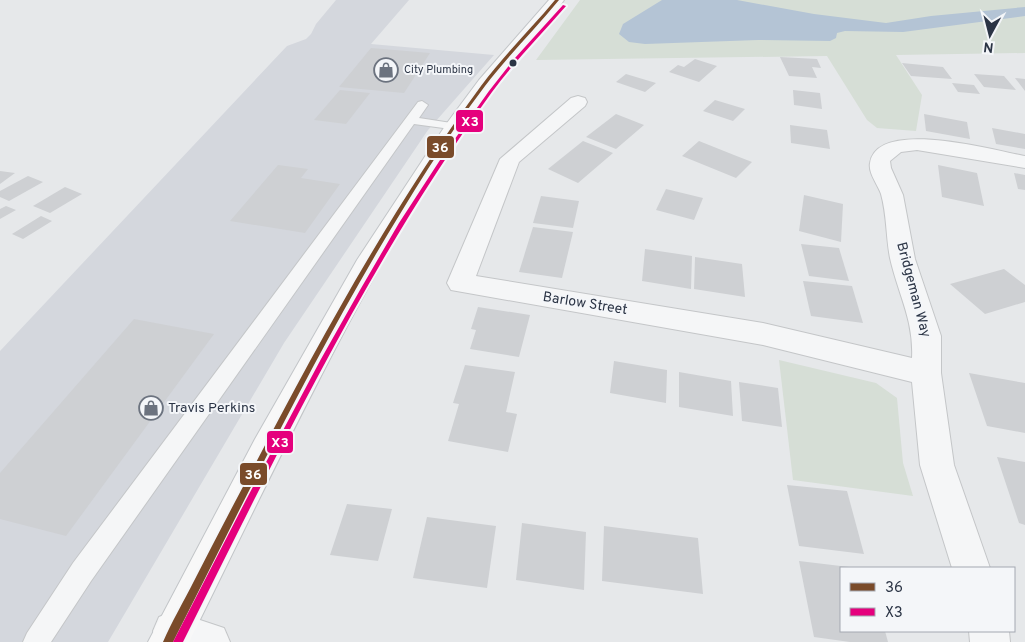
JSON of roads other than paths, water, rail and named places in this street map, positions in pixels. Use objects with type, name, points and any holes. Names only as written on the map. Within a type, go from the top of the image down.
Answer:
[{"type":"main road","points":[[170,637],[267,449],[366,266],[454,127],[485,84],[557,0]]},
{"type":"street","name":"Barlow Street","points":[[578,102],[510,159],[460,283],[763,334],[926,373]]},
{"type":"street","name":"Bridgeman Way","points":[[971,567],[937,465],[926,373],[927,336],[903,260],[892,195],[880,168],[880,161],[884,155],[895,147],[917,144],[1025,162]]},
{"type":"street","points":[[170,637],[210,642]]},
{"type":"lane","points":[[36,642],[82,572],[422,105]]},
{"type":"lane","points":[[411,120],[454,127]]},
{"type":"water","points":[[662,0],[737,0],[814,14],[886,23],[931,16],[1025,7],[1025,16],[903,32],[845,31],[837,33],[836,38],[830,41],[758,40],[645,44],[629,42],[619,34],[623,24]]},
{"type":"place","name":"City Plumbing","points":[[386,70]]},
{"type":"place","name":"Travis Perkins","points":[[151,408]]}]
